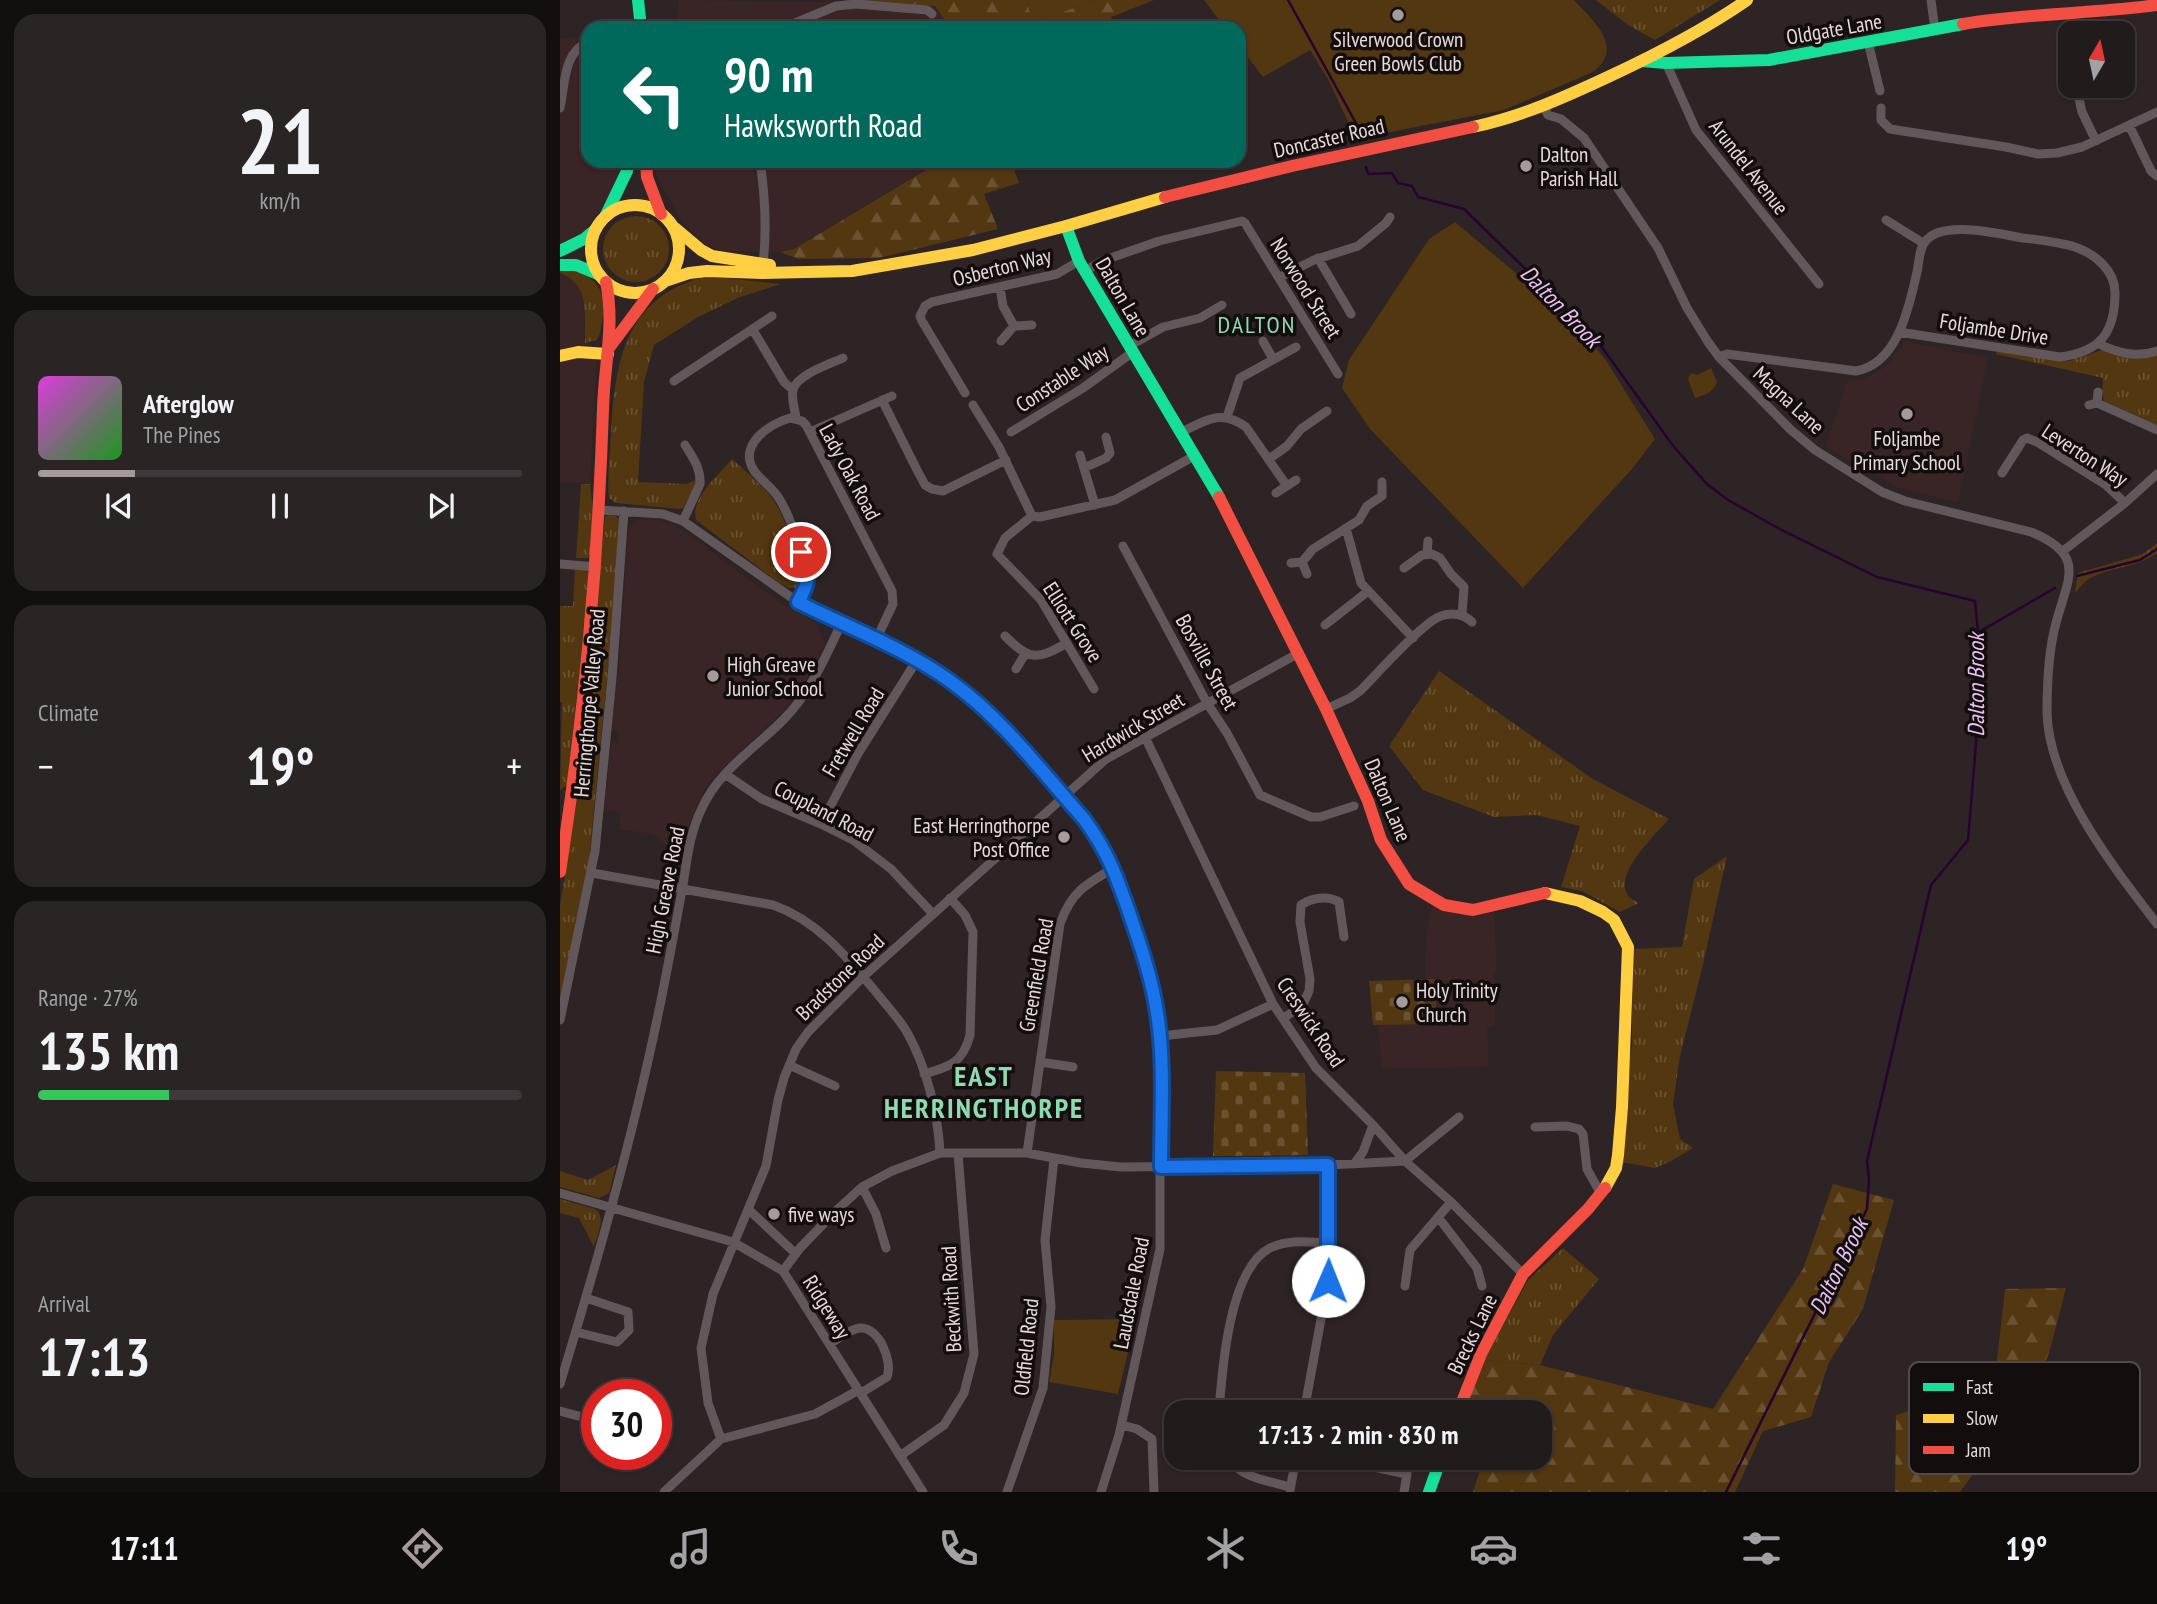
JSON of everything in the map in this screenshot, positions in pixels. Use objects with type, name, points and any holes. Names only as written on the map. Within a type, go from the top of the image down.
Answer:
[{"type":"main road","points":[[638,0],[641,21]]},
{"type":"main road","name":"Doncaster Road","points":[[665,281],[689,273],[707,271],[852,271],[973,250],[1174,194],[1303,163],[1497,122],[1550,104],[1642,61],[1711,25],[1747,0]]},
{"type":"main road","name":"Oldgate Lane","points":[[1642,61],[1666,63],[1769,60],[1992,19],[2129,9],[2154,4]]},
{"type":"main road","points":[[560,251],[579,242],[596,229],[628,168]]},
{"type":"main road","points":[[646,168],[647,177],[661,214]]},
{"type":"main road","points":[[560,265],[576,265],[623,291],[640,292],[653,289],[665,281],[674,270],[679,252],[679,242],[672,224],[652,209],[632,205],[622,207],[604,218]]},
{"type":"main road","name":"Doncaster Road","points":[[672,224],[701,250],[712,256],[817,272]]},
{"type":"main road","name":"Dalton Lane","points":[[1066,226],[1082,266],[1196,455],[1326,709],[1368,801],[1381,840],[1409,884],[1444,905],[1473,911],[1548,892],[1580,901],[1603,912],[1616,923],[1628,947],[1622,1107],[1616,1168],[1601,1194],[1523,1274]]},
{"type":"main road","points":[[596,229],[592,258],[603,278]]},
{"type":"main road","name":"Herringthorpe Valley Road","points":[[560,872],[567,794],[597,567],[601,426],[611,306],[603,278]]},
{"type":"main road","name":"Herringthorpe Valley Road","points":[[608,351],[653,289]]},
{"type":"main road","points":[[560,356],[578,352],[608,351]]},
{"type":"main road","name":"Brecks Lane","points":[[1463,1400],[1481,1354],[1523,1274]]},
{"type":"main road","points":[[1429,1492],[1437,1470]]},
{"type":"street","points":[[1931,0],[1934,30]]},
{"type":"street","points":[[800,21],[835,6],[856,4],[927,10],[932,14]]},
{"type":"street","points":[[2071,12],[2071,21]]},
{"type":"street","points":[[1868,42],[1880,90]]},
{"type":"street","points":[[560,108],[568,66],[573,53],[581,47]]},
{"type":"street","name":"Arundel Avenue","points":[[1666,63],[1696,130],[1819,284]]},
{"type":"street","points":[[2079,98],[2082,112],[2096,141]]},
{"type":"street","name":"Magna Lane","points":[[1550,104],[1548,115],[1561,119],[1584,138],[1643,225],[1658,248],[1687,308],[1719,357],[1772,412],[1807,443],[1882,492],[1905,501],[2032,532],[2047,538],[2063,551]]},
{"type":"street","points":[[1881,108],[1881,120],[1890,129],[2006,146],[2038,154],[2068,151],[2157,112]]},
{"type":"street","points":[[2129,124],[2151,171],[2157,176]]},
{"type":"street","points":[[761,168],[765,223],[763,264]]},
{"type":"street","points":[[1886,220],[1923,243]]},
{"type":"street","name":"Osberton Way","points":[[965,393],[922,321],[921,310],[932,302],[1057,274],[1159,241],[1242,221]]},
{"type":"street","name":"Norwood Street","points":[[1242,221],[1338,374]]},
{"type":"street","points":[[1280,278],[1318,258],[1358,246],[1389,223]]},
{"type":"street","points":[[1719,357],[1727,354],[1856,371],[1866,369],[1883,356],[1899,332],[1911,298],[1923,243],[1940,232],[1975,230],[2067,245],[2101,261],[2109,272],[2115,292],[2108,330],[2099,344],[2118,353],[2130,355],[2157,351]]},
{"type":"street","points":[[1318,258],[1350,314]]},
{"type":"street","points":[[1000,288],[1003,306],[1014,326]]},
{"type":"street","name":"Constable Way","points":[[1011,432],[1083,388],[1163,327],[1200,317],[1222,305]]},
{"type":"street","points":[[674,380],[772,316]]},
{"type":"street","points":[[1001,341],[1014,326],[1032,325]]},
{"type":"street","points":[[752,330],[784,382],[793,390]]},
{"type":"street","name":"Foljambe Drive","points":[[1899,332],[2060,357],[2073,355],[2099,344]]},
{"type":"street","points":[[1264,341],[1273,359]]},
{"type":"street","points":[[1227,417],[1238,380],[1296,347]]},
{"type":"street","points":[[796,418],[793,390],[795,384],[803,377],[843,358]]},
{"type":"street","points":[[2098,392],[2093,404],[2157,429]]},
{"type":"street","points":[[810,432],[887,398],[917,470],[925,485],[932,489],[943,491],[1006,460]]},
{"type":"street","points":[[973,405],[1006,460],[1032,516],[1040,517],[1115,500],[1196,455]]},
{"type":"street","points":[[1269,459],[1287,446],[1301,429],[1327,411]]},
{"type":"street","points":[[1182,432],[1210,418],[1227,417],[1237,421],[1246,427],[1287,486]]},
{"type":"street","name":"Lady Oak Road","points":[[798,602],[807,586],[808,572],[786,511],[773,490],[755,471],[750,457],[759,434],[785,419],[796,418],[802,421],[810,432],[892,591],[893,604],[877,640]]},
{"type":"street","points":[[1084,468],[1106,458],[1110,453],[1107,437]]},
{"type":"street","name":"Leverton Way","points":[[2002,473],[2027,438],[2106,485],[2125,502]]},
{"type":"street","points":[[683,521],[701,478],[698,466],[685,445]]},
{"type":"street","points":[[1080,455],[1095,505]]},
{"type":"street","points":[[2157,474],[2063,551],[2070,573],[2056,622],[2049,661],[2047,715],[2051,747],[2058,768],[2081,813],[2120,877],[2157,924]]},
{"type":"street","points":[[1276,493],[1296,480]]},
{"type":"street","points":[[1291,563],[1301,562],[1313,550],[1361,517],[1367,506],[1382,496],[1382,482]]},
{"type":"street","name":"Laudsdale Road","points":[[600,510],[663,514],[683,521],[798,602],[916,660],[949,680],[991,716],[1063,796],[1095,834],[1114,868],[1148,968],[1160,1036],[1160,1249],[1122,1425],[1101,1492]]},
{"type":"street","name":"Herringthorpe Valley Road","points":[[560,1020],[592,873],[612,678],[624,512]]},
{"type":"street","name":"Elliott Grove","points":[[1032,516],[1005,538],[998,554],[1041,600],[1094,689]]},
{"type":"street","points":[[1346,528],[1361,583],[1413,639]]},
{"type":"street","points":[[1427,554],[1428,541]]},
{"type":"street","name":"Bosville Street","points":[[1123,546],[1260,795],[1311,817],[1350,808],[1343,798]]},
{"type":"street","points":[[1404,568],[1418,557],[1427,554],[1440,558],[1465,589],[1462,615]]},
{"type":"street","points":[[1301,562],[1307,574]]},
{"type":"street","points":[[560,564],[597,567]]},
{"type":"street","points":[[1462,583],[1474,580]]},
{"type":"street","points":[[1325,625],[1367,592]]},
{"type":"street","points":[[1326,709],[1360,691],[1413,639],[1442,615],[1462,615],[1472,622]]},
{"type":"street","name":"High Greave Road","points":[[560,1384],[611,1207],[652,1043],[696,823],[711,790],[797,703],[823,662],[841,624]]},
{"type":"street","points":[[1004,636],[1031,657],[1040,656],[1067,643]]},
{"type":"street","name":"Hardwick Street","points":[[1063,796],[1106,759],[1299,653]]},
{"type":"street","points":[[1016,669],[1025,654]]},
{"type":"street","name":"Fretwell Road","points":[[821,824],[859,752],[916,660]]},
{"type":"street","name":"Creswick Road","points":[[1144,737],[1273,1004],[1316,1069],[1405,1161],[1451,1202],[1523,1274]]},
{"type":"street","name":"Coupland Road","points":[[725,774],[762,799],[853,840],[891,869],[933,914]]},
{"type":"street","name":"Bradstone Road","points":[[721,1439],[708,1403],[701,1348],[713,1294],[766,1166],[778,1100],[796,1049],[813,1025],[863,977],[1063,796]]},
{"type":"street","name":"Greenfield Road","points":[[1027,1153],[1056,946],[1065,911],[1079,890],[1114,868]]},
{"type":"street","points":[[592,873],[773,905],[787,910],[829,938],[899,1019],[908,1034],[924,1074],[939,1126],[940,1153]]},
{"type":"street","points":[[924,1074],[943,1069],[961,1057],[970,1035],[973,932],[965,915],[950,898]]},
{"type":"street","points":[[1284,1018],[1303,1004],[1309,991],[1310,979],[1300,922],[1301,905],[1308,900],[1332,898],[1339,902],[1344,937]]},
{"type":"street","points":[[1160,1036],[1217,1030],[1273,1004]]},
{"type":"street","points":[[1040,1062],[1073,1067]]},
{"type":"street","points":[[789,1065],[835,1086]]},
{"type":"street","points":[[783,1270],[838,1209],[862,1188],[892,1171],[940,1153],[1027,1153],[1111,1166],[1161,1167],[1328,1165],[1405,1161],[1459,1117]]},
{"type":"street","points":[[1354,1164],[1363,1152],[1373,1125]]},
{"type":"street","points":[[1535,1127],[1567,1126],[1579,1129],[1583,1134],[1587,1169],[1601,1194]]},
{"type":"street","name":"Beckwith Road","points":[[900,1456],[944,1424],[964,1393],[974,1354],[958,1153]]},
{"type":"street","name":"Oldfield Road","points":[[1007,1492],[1043,1388],[1051,1307],[1045,1240],[1054,1159]]},
{"type":"street","points":[[1306,1400],[1328,1281],[1328,1165]]},
{"type":"street","points":[[862,1188],[876,1214],[886,1248]]},
{"type":"street","name":"Ridgeway","points":[[560,1193],[733,1242],[783,1270],[923,1492]]},
{"type":"street","points":[[1405,1286],[1410,1250],[1451,1202]]},
{"type":"street","points":[[748,1209],[796,1254]]},
{"type":"street","points":[[1438,1217],[1477,1268],[1482,1286]]},
{"type":"street","points":[[1220,1400],[1236,1300],[1253,1261],[1269,1249],[1287,1242],[1328,1243]]},
{"type":"street","points":[[576,1332],[617,1342],[628,1330],[628,1312],[586,1298]]},
{"type":"street","points":[[664,1492],[721,1439],[815,1414],[887,1377],[888,1360],[883,1344],[866,1329],[857,1328],[830,1344]]},
{"type":"street","points":[[560,1411],[581,1417]]},
{"type":"street","points":[[1122,1425],[1137,1429],[1152,1439],[1154,1492]]},
{"type":"street","points":[[1242,1470],[1290,1490],[1294,1470]]},
{"type":"street","points":[[1388,1470],[1407,1474],[1404,1492]]},
{"type":"shaded area","points":[[679,0],[852,0],[935,6],[946,21],[677,21]]},
{"type":"shaded area","points":[[581,36],[581,168],[621,168],[604,206],[585,230],[560,246],[560,39]]},
{"type":"shaded area","points":[[656,168],[929,168],[794,249],[780,252],[724,251],[705,244],[684,225],[656,175]]},
{"type":"shaded area","points":[[560,273],[579,284],[583,295],[585,343],[597,357],[590,484],[560,482]]},
{"type":"shaded area","name":"Foljambe Primary School","points":[[1904,341],[1988,358],[1958,503],[1897,487],[1826,447],[1847,381],[1863,379],[1885,367]]},
{"type":"shaded area","name":"High Greave Junior School","points":[[658,520],[676,525],[782,604],[817,623],[825,646],[803,686],[786,708],[719,772],[704,790],[688,827],[684,849],[666,844],[651,834],[619,829],[620,812],[604,810],[611,743],[619,743],[619,732],[611,730],[619,666],[628,532],[634,521]]},
{"type":"shaded area","points":[[1432,906],[1445,912],[1475,915],[1494,912],[1497,972],[1494,973],[1495,1026],[1487,1028],[1489,1067],[1382,1069],[1378,1025],[1437,1023],[1434,979],[1425,979],[1426,936]]},
{"type":"green space","points":[[856,0],[1026,0],[1034,21],[946,21],[935,6]]},
{"type":"green space","points":[[1026,0],[1097,0],[1036,21],[1033,21]]},
{"type":"green space","points":[[1097,0],[1154,0],[1111,17],[1112,21],[1034,21]]},
{"type":"green space","points":[[1204,0],[1574,0],[1603,34],[1606,53],[1602,63],[1593,72],[1504,110],[1370,134],[1351,128],[1329,81],[1310,50],[1263,77],[1246,55],[1246,21],[1220,21]]},
{"type":"green space","points":[[1596,0],[1720,0],[1655,40],[1628,25]]},
{"type":"green space","points":[[929,168],[1014,168],[1019,183],[984,194],[998,229],[879,258],[798,259],[780,252],[794,249]]},
{"type":"green space","points":[[630,216],[642,216],[654,221],[664,231],[669,249],[667,262],[654,277],[642,282],[630,282],[618,277],[608,267],[603,255],[603,243],[608,231],[618,221]]},
{"type":"green space","points":[[1455,222],[1578,325],[1607,362],[1655,439],[1632,469],[1523,588],[1370,429],[1342,388],[1349,360],[1429,239]]},
{"type":"green space","points":[[570,269],[592,279],[602,294],[603,313],[596,340],[585,343],[585,311],[581,293],[570,278],[560,273]]},
{"type":"green space","points":[[701,278],[781,284],[740,297],[698,317],[654,345],[644,382],[638,482],[687,484],[697,479],[691,495],[680,509],[616,503],[609,498],[608,490],[613,407],[621,359],[640,318],[655,301],[675,288]]},
{"type":"green space","points":[[2102,350],[2129,358],[2157,355],[2157,425],[2104,401],[2103,378],[1996,354],[1997,351],[2069,361]]},
{"type":"green space","points":[[1711,368],[1717,382],[1715,386],[1708,393],[1695,398],[1688,379],[1691,373],[1697,375]]},
{"type":"green space","points":[[732,459],[775,502],[790,535],[803,580],[797,588],[789,588],[778,582],[696,520],[695,512],[701,495]]},
{"type":"green space","points":[[581,484],[590,484],[593,512],[594,541],[588,558],[576,558]]},
{"type":"green space","points":[[616,516],[619,520],[612,629],[589,860],[560,999],[560,906],[574,820],[605,517]]},
{"type":"green space","points":[[2157,543],[2157,553],[2150,558],[2092,577],[2075,593],[2078,573],[2143,554]]},
{"type":"green space","points":[[575,569],[585,569],[590,575],[567,785],[560,790],[560,606],[573,606]]},
{"type":"green space","points":[[1439,671],[1593,779],[1669,819],[1642,849],[1627,874],[1625,886],[1628,895],[1639,903],[1620,912],[1582,891],[1561,887],[1580,826],[1537,815],[1494,817],[1423,790],[1389,746]]},
{"type":"green space","points":[[1727,856],[1680,1056],[1673,1104],[1680,1139],[1693,1148],[1655,1168],[1621,1162],[1632,1045],[1632,949],[1682,947],[1694,879]]},
{"type":"green space","points":[[1435,979],[1437,1024],[1373,1025],[1369,981]]},
{"type":"green space","points":[[1216,1071],[1305,1073],[1308,1155],[1213,1156]]},
{"type":"green space","points":[[616,1165],[609,1193],[599,1198],[560,1187],[560,1171],[588,1180]]},
{"type":"green space","points":[[1833,1184],[1894,1200],[1863,1309],[1829,1362],[1811,1417],[1763,1431],[1735,1492],[1473,1492],[1480,1470],[1552,1470],[1552,1400],[1469,1400],[1484,1360],[1540,1365],[1713,1409],[1803,1269]]},
{"type":"green space","points":[[560,1199],[599,1212],[600,1226],[594,1247],[579,1218],[560,1213]]},
{"type":"green space","points":[[1563,1248],[1599,1279],[1553,1335],[1540,1365],[1484,1360],[1528,1280]]},
{"type":"green space","points":[[2066,1288],[2045,1362],[1997,1362],[2005,1289]]},
{"type":"green space","points":[[1136,1319],[1118,1394],[1049,1382],[1054,1355],[1054,1320]]},
{"type":"green space","points":[[1909,1411],[1909,1474],[1973,1474],[1960,1492],[1895,1492],[1896,1415]]},
{"type":"waterway","name":"Dalton Brook","points":[[1288,0],[1357,125]]},
{"type":"waterway","name":"Dalton Brook","points":[[1366,167],[1368,174],[1392,173],[1398,183],[1412,186],[1418,197],[1464,209],[1593,335],[1674,447],[1707,484],[1728,500],[1877,577],[1975,601],[1978,632],[1975,652],[1976,743],[1968,840],[1931,885],[1867,1161],[1867,1209],[1726,1492]]},
{"type":"waterway","points":[[2077,576],[2140,560],[2157,549]]},
{"type":"waterway","points":[[1979,632],[2055,588]]},
{"type":"traffic: fast","points":[[638,0],[640,21]]},
{"type":"traffic: fast","points":[[1642,61],[1666,63],[1769,60],[1963,24]]},
{"type":"traffic: fast","points":[[605,217],[628,168]]},
{"type":"traffic: fast","points":[[1066,226],[1079,261],[1219,497]]},
{"type":"traffic: fast","points":[[560,251],[584,239],[596,229]]},
{"type":"traffic: fast","points":[[560,265],[576,265],[600,275]]},
{"type":"traffic: fast","points":[[1429,1492],[1437,1470]]},
{"type":"traffic: slow","points":[[1473,127],[1526,112],[1593,84],[1680,41],[1747,0]]},
{"type":"traffic: slow","points":[[665,281],[689,273],[707,271],[852,271],[973,250],[1165,197]]},
{"type":"traffic: slow","points":[[635,205],[652,209],[666,218],[675,232],[679,249],[675,266],[666,280],[652,289],[635,293],[618,289],[604,280],[595,266],[591,249],[595,232],[604,218],[618,209],[635,205]]},
{"type":"traffic: slow","points":[[675,228],[712,256],[770,265]]},
{"type":"traffic: slow","points":[[560,356],[578,352],[608,354]]},
{"type":"traffic: slow","points":[[1545,893],[1580,901],[1603,912],[1614,920],[1628,947],[1618,1155],[1616,1168],[1605,1188]]},
{"type":"traffic: jam","points":[[1963,24],[2157,5]]},
{"type":"traffic: jam","points":[[1165,197],[1473,127]]},
{"type":"traffic: jam","points":[[646,168],[647,177],[661,214]]},
{"type":"traffic: jam","points":[[560,872],[583,699],[594,584],[609,330],[606,282]]},
{"type":"traffic: jam","points":[[609,348],[653,289]]},
{"type":"traffic: jam","points":[[1219,497],[1326,709],[1368,801],[1381,840],[1409,884],[1444,905],[1473,910],[1545,893]]},
{"type":"traffic: jam","points":[[1463,1400],[1481,1354],[1523,1274],[1588,1209],[1605,1188]]},
{"type":"place","name":"Silverwood Crown Green Bowls Club","points":[[1398,15]]},
{"type":"place","name":"Dalton Parish Hall","points":[[1526,166]]},
{"type":"place","name":"Foljambe Primary School","points":[[1907,414]]},
{"type":"place","name":"High Greave Junior School","points":[[713,676]]},
{"type":"place","name":"East Herringthorpe Post Office","points":[[1064,837]]},
{"type":"place","name":"Holy Trinity Church","points":[[1402,1002]]},
{"type":"place","name":"five ways","points":[[774,1214]]},
{"type":"district","name":"DALTON","points":[[1257,324]]},
{"type":"district","name":"EAST HERRINGTHORPE","points":[[984,1091]]},
{"type":"route","points":[[801,552],[808,579],[798,602],[916,660],[975,700],[1095,834],[1114,868],[1148,968],[1154,994],[1161,1049],[1161,1167],[1328,1165],[1328,1281]]}]
